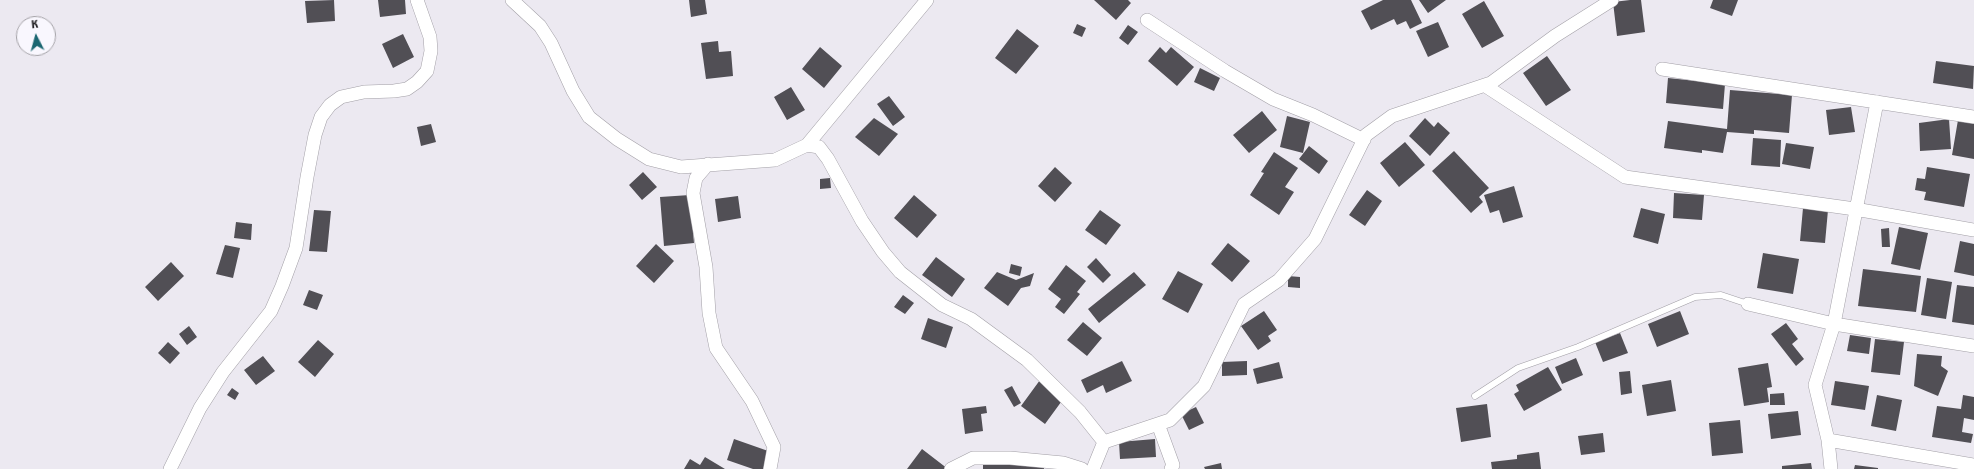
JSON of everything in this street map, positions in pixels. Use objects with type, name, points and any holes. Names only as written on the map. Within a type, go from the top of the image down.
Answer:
[{"type":"street","points":[[170,469],[200,408],[223,372],[271,311],[282,286],[296,248],[315,135],[321,117],[330,105],[342,97],[364,92],[407,89],[417,82],[427,70],[431,51],[430,37],[417,0]]},
{"type":"street","points":[[512,0],[518,3],[551,43],[573,91],[589,117],[617,139],[649,159],[681,167],[775,160],[807,145],[927,0]]},
{"type":"street","points":[[1093,469],[1104,442],[1170,420],[1204,386],[1244,304],[1279,280],[1315,238],[1366,135],[1392,116],[1491,82],[1555,36],[1612,0]]},
{"type":"street","points":[[1147,20],[1225,71],[1273,99],[1313,115],[1364,140]]},
{"type":"street","points":[[1662,69],[1974,117]]},
{"type":"street","points":[[1484,85],[1625,177],[1855,209],[1974,230]]},
{"type":"street","points":[[1831,469],[1828,440],[1815,385],[1834,324],[1855,209],[1877,102]]},
{"type":"street","points":[[807,145],[819,147],[828,160],[862,221],[883,252],[900,272],[942,305],[972,319],[1027,360],[1080,412],[1104,442]]},
{"type":"street","points":[[708,164],[696,178],[694,193],[706,267],[710,313],[716,348],[752,401],[774,447],[770,469]]},
{"type":"street","points":[[1748,304],[1834,324],[1974,346]]},
{"type":"street","points":[[1158,424],[1173,465],[1171,469]]},
{"type":"street","points":[[1828,440],[1974,464]]},
{"type":"street","points":[[951,469],[973,458],[1010,458],[1063,463],[1082,469]]},
{"type":"lane","points":[[1475,396],[1518,368],[1578,347],[1695,297],[1721,295],[1748,304]]},
{"type":"building","points":[[334,0],[335,21],[307,23],[305,1]]},
{"type":"building","points":[[378,0],[405,0],[406,14],[380,17]]},
{"type":"building","points":[[689,0],[705,0],[707,14],[691,17]]},
{"type":"building","points":[[1094,0],[1128,0],[1131,3],[1116,20]]},
{"type":"building","points":[[1383,0],[1411,0],[1422,23],[1410,29],[1406,21],[1397,25],[1394,19],[1371,30],[1361,11]]},
{"type":"building","points":[[1419,0],[1446,0],[1428,13]]},
{"type":"building","points":[[1641,0],[1645,32],[1617,36],[1613,2]]},
{"type":"building","points":[[1713,0],[1738,0],[1732,16],[1710,8]]},
{"type":"building","points":[[1484,1],[1504,36],[1482,48],[1462,14]]},
{"type":"building","points":[[1438,22],[1449,47],[1428,57],[1416,31]]},
{"type":"building","points":[[1077,24],[1086,28],[1082,37],[1073,33]]},
{"type":"building","points":[[1128,25],[1138,32],[1128,45],[1119,38]]},
{"type":"building","points":[[1017,29],[1039,46],[1016,74],[995,58]]},
{"type":"building","points":[[403,34],[414,57],[393,68],[382,44]]},
{"type":"building","points":[[718,41],[719,52],[731,51],[733,76],[706,79],[701,43]]},
{"type":"building","points":[[820,47],[842,66],[824,88],[802,69]]},
{"type":"building","points":[[1160,47],[1166,53],[1171,47],[1194,67],[1177,86],[1148,61]]},
{"type":"building","points":[[1547,56],[1571,90],[1546,106],[1523,73]]},
{"type":"building","points":[[1936,61],[1974,66],[1973,89],[1933,83]]},
{"type":"building","points":[[1200,68],[1220,78],[1214,91],[1194,82]]},
{"type":"building","points":[[1668,78],[1725,84],[1723,109],[1666,103]]},
{"type":"building","points":[[791,87],[805,110],[787,120],[774,97]]},
{"type":"building","points":[[1730,90],[1792,95],[1789,133],[1754,130],[1754,134],[1727,132],[1723,153],[1702,150],[1702,153],[1664,148],[1668,121],[1727,129]]},
{"type":"building","points":[[889,96],[905,117],[893,126],[877,104]]},
{"type":"building","points":[[1851,107],[1855,132],[1829,135],[1826,110]]},
{"type":"building","points":[[1262,111],[1277,130],[1249,153],[1233,135]]},
{"type":"building","points":[[1287,116],[1310,122],[1303,153],[1280,147]]},
{"type":"building","points":[[874,118],[898,134],[879,156],[855,137]]},
{"type":"building","points":[[1425,118],[1434,127],[1438,122],[1450,133],[1430,156],[1409,136]]},
{"type":"building","points":[[1949,119],[1951,149],[1920,151],[1919,123]]},
{"type":"building","points":[[1958,120],[1974,123],[1974,159],[1952,155]]},
{"type":"building","points":[[431,124],[436,142],[421,146],[417,127]]},
{"type":"building","points":[[1753,138],[1781,140],[1780,167],[1751,165]]},
{"type":"building","points":[[1405,142],[1425,165],[1399,187],[1380,163]]},
{"type":"building","points":[[1786,143],[1814,147],[1810,169],[1782,164]]},
{"type":"building","points":[[1309,146],[1328,161],[1319,174],[1299,159]]},
{"type":"building","points":[[1454,151],[1489,188],[1479,197],[1483,202],[1471,213],[1432,171]]},
{"type":"building","points":[[1274,152],[1298,168],[1285,187],[1294,192],[1279,215],[1250,195],[1264,173],[1261,172]]},
{"type":"building","points":[[1055,167],[1072,183],[1055,202],[1038,186]]},
{"type":"building","points":[[1927,167],[1970,174],[1964,207],[1924,200],[1926,192],[1915,190],[1917,178],[1925,179]]},
{"type":"building","points":[[643,172],[657,187],[642,200],[629,185]]},
{"type":"building","points":[[830,178],[831,188],[820,189],[820,179]]},
{"type":"building","points":[[1514,186],[1523,217],[1503,223],[1499,210],[1490,213],[1484,195]]},
{"type":"building","points":[[1367,190],[1382,201],[1365,226],[1349,215]]},
{"type":"building","points":[[1674,193],[1704,195],[1702,220],[1673,218]]},
{"type":"building","points":[[690,195],[694,243],[664,246],[660,197]]},
{"type":"building","points":[[914,195],[937,215],[917,238],[894,218]]},
{"type":"building","points":[[738,196],[741,218],[718,222],[715,199]]},
{"type":"building","points":[[1641,208],[1665,214],[1658,244],[1633,237]]},
{"type":"building","points":[[1803,208],[1828,210],[1825,243],[1800,241]]},
{"type":"building","points":[[314,210],[331,211],[327,252],[309,251]]},
{"type":"building","points":[[1100,210],[1121,225],[1106,245],[1085,230]]},
{"type":"building","points":[[236,222],[252,224],[251,240],[234,238]]},
{"type":"building","points":[[1899,227],[1928,233],[1920,270],[1891,264]]},
{"type":"building","points":[[1889,228],[1890,247],[1882,247],[1881,229]]},
{"type":"building","points":[[1960,241],[1974,244],[1974,276],[1954,272]]},
{"type":"building","points":[[1228,243],[1250,261],[1232,282],[1211,264]]},
{"type":"building","points":[[656,244],[674,261],[654,283],[636,266]]},
{"type":"building","points":[[225,245],[240,248],[233,278],[216,274]]},
{"type":"building","points":[[1763,253],[1799,259],[1793,294],[1757,288]]},
{"type":"building","points":[[936,257],[965,279],[952,297],[922,275]]},
{"type":"building","points":[[1096,258],[1111,275],[1103,283],[1087,267]]},
{"type":"building","points":[[171,262],[184,276],[158,301],[145,287]]},
{"type":"building","points":[[1011,264],[1022,267],[1020,276],[1009,273]]},
{"type":"building","points":[[1066,265],[1086,281],[1077,292],[1080,294],[1064,314],[1055,307],[1061,299],[1048,289]]},
{"type":"building","points":[[1863,269],[1921,276],[1916,312],[1858,306]]},
{"type":"building","points":[[1178,271],[1203,284],[1188,313],[1162,299]]},
{"type":"building","points":[[997,272],[1016,280],[1034,273],[1030,286],[1021,288],[1008,306],[984,288]]},
{"type":"building","points":[[1134,272],[1146,285],[1099,323],[1088,309]]},
{"type":"building","points":[[1288,276],[1300,277],[1300,288],[1288,287]]},
{"type":"building","points":[[1927,278],[1952,282],[1946,319],[1921,315]]},
{"type":"building","points":[[1957,285],[1974,287],[1974,325],[1952,322]]},
{"type":"building","points":[[309,290],[323,295],[317,310],[303,305]]},
{"type":"building","points":[[903,295],[914,303],[905,314],[894,307]]},
{"type":"building","points":[[1264,311],[1277,330],[1268,336],[1271,341],[1258,350],[1241,326]]},
{"type":"building","points":[[1680,311],[1689,334],[1657,347],[1648,324]]},
{"type":"building","points":[[928,318],[953,327],[946,348],[921,339]]},
{"type":"building","points":[[1083,322],[1102,338],[1087,356],[1067,340]]},
{"type":"building","points":[[1786,323],[1798,339],[1792,344],[1804,359],[1796,366],[1771,334]]},
{"type":"building","points":[[189,326],[197,337],[187,345],[179,334]]},
{"type":"building","points":[[1620,333],[1628,353],[1603,362],[1595,342]]},
{"type":"building","points":[[1850,335],[1871,338],[1869,354],[1847,351]]},
{"type":"building","points":[[1875,339],[1904,342],[1900,375],[1871,372]]},
{"type":"building","points":[[318,340],[334,354],[315,377],[298,362]]},
{"type":"building","points":[[168,342],[180,353],[170,364],[158,353]]},
{"type":"building","points":[[1917,354],[1942,356],[1941,366],[1948,371],[1938,396],[1914,386]]},
{"type":"building","points":[[263,356],[275,371],[256,385],[244,370]]},
{"type":"building","points":[[1576,358],[1583,375],[1562,384],[1555,367]]},
{"type":"building","points":[[1122,361],[1132,381],[1106,393],[1103,385],[1087,393],[1081,380]]},
{"type":"building","points":[[1247,361],[1247,375],[1222,376],[1222,362]]},
{"type":"building","points":[[1279,362],[1283,378],[1257,384],[1253,369]]},
{"type":"building","points":[[1768,363],[1772,387],[1767,388],[1769,402],[1744,406],[1738,368]]},
{"type":"building","points":[[1548,367],[1562,390],[1524,411],[1514,394],[1519,391],[1516,385]]},
{"type":"building","points":[[1630,371],[1632,393],[1621,395],[1619,372]]},
{"type":"building","points":[[1040,380],[1064,398],[1045,424],[1021,406]]},
{"type":"building","points":[[1671,380],[1676,411],[1647,416],[1642,385]]},
{"type":"building","points":[[1835,381],[1869,386],[1865,410],[1831,405]]},
{"type":"building","points":[[1012,386],[1021,403],[1014,407],[1004,390]]},
{"type":"building","points":[[232,388],[239,393],[235,400],[227,395]]},
{"type":"building","points":[[1784,393],[1785,405],[1770,405],[1770,394]]},
{"type":"building","points":[[1877,395],[1902,400],[1896,431],[1871,426]]},
{"type":"building","points":[[1963,395],[1974,397],[1974,420],[1964,418],[1962,432],[1973,434],[1971,443],[1932,437],[1937,406],[1961,409]]},
{"type":"building","points":[[1487,404],[1491,437],[1461,442],[1456,408]]},
{"type":"building","points":[[986,406],[987,413],[981,414],[983,431],[965,434],[962,409]]},
{"type":"building","points":[[1196,407],[1204,423],[1189,430],[1181,414]]},
{"type":"building","points":[[1798,411],[1801,435],[1771,439],[1768,414]]},
{"type":"building","points":[[1740,420],[1743,453],[1712,456],[1709,423]]},
{"type":"building","points":[[1603,433],[1605,452],[1581,455],[1578,436]]},
{"type":"building","points":[[734,439],[771,452],[764,469],[753,469],[727,460]]},
{"type":"building","points":[[1155,439],[1156,457],[1120,459],[1119,442]]},
{"type":"building","points":[[922,449],[948,469],[907,469]]},
{"type":"building","points":[[1539,452],[1541,469],[1492,469],[1491,462],[1517,459],[1517,455]]},
{"type":"building","points":[[705,457],[725,469],[684,469],[690,459],[700,465]]},
{"type":"building","points":[[983,462],[1044,463],[1044,469],[983,469]]},
{"type":"building","points":[[1221,463],[1222,469],[1205,469],[1204,467]]},
{"type":"building","points":[[1811,463],[1812,469],[1782,469],[1782,466]]},
{"type":"building","points":[[1855,465],[1878,468],[1878,469],[1854,469]]}]
